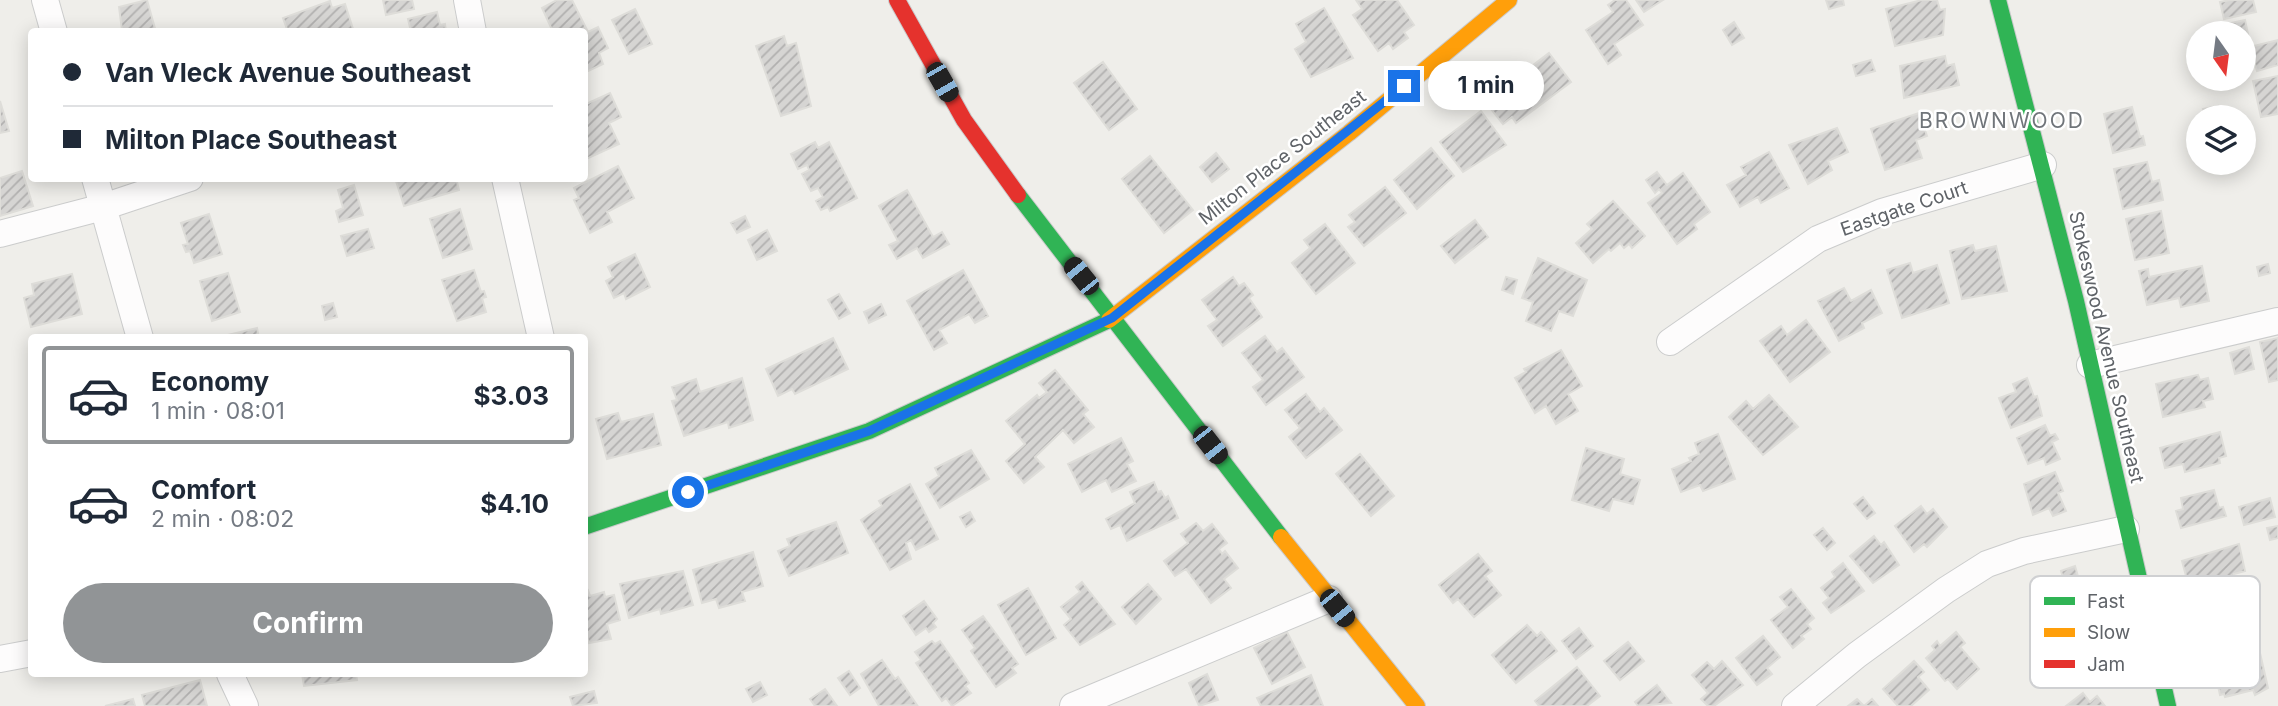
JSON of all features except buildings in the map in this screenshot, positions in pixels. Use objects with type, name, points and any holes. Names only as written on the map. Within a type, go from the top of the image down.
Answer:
[{"type":"street","points":[[45,0],[53,28]]},
{"type":"street","points":[[467,0],[472,28]]},
{"type":"street","points":[[897,0],[964,120],[1112,318],[1329,599],[1417,706]]},
{"type":"street","name":"Milton Place Southeast","points":[[588,526],[869,431],[1112,318],[1349,133],[1509,0]]},
{"type":"street","name":"Stokeswood Avenue Southeast","points":[[1998,0],[2043,165],[2137,576]]},
{"type":"street","name":"Eastgate Court","points":[[1670,342],[1818,239],[1882,212],[2043,165]]},
{"type":"street","points":[[96,182],[138,334]]},
{"type":"street","points":[[0,234],[103,207],[178,182]]},
{"type":"street","points":[[506,182],[540,334]]},
{"type":"street","points":[[2090,365],[2278,321]]},
{"type":"street","points":[[1795,706],[1857,655],[1946,590],[1987,564],[2024,551],[2126,529]]},
{"type":"street","points":[[1073,706],[1329,599]]},
{"type":"street","points":[[0,659],[28,654]]},
{"type":"street","points":[[231,677],[245,706]]},
{"type":"street","name":"Stokeswood Avenue Southeast","points":[[2164,688],[2168,706]]},
{"type":"traffic: fast","points":[[1998,0],[2076,301],[2138,576]]},
{"type":"traffic: fast","points":[[1018,195],[1281,537]]},
{"type":"traffic: fast","points":[[588,526],[869,431],[1109,320]]},
{"type":"traffic: fast","points":[[2164,688],[2168,706]]},
{"type":"traffic: slow","points":[[1109,320],[1349,133],[1509,0]]},
{"type":"traffic: slow","points":[[1281,537],[1417,706]]},
{"type":"traffic: jam","points":[[897,0],[964,120],[1018,195]]},
{"type":"district","name":"BROWNWOOD","points":[[2002,121]]},
{"type":"route","points":[[688,492],[869,431],[1112,318],[1349,133],[1404,86]]}]
